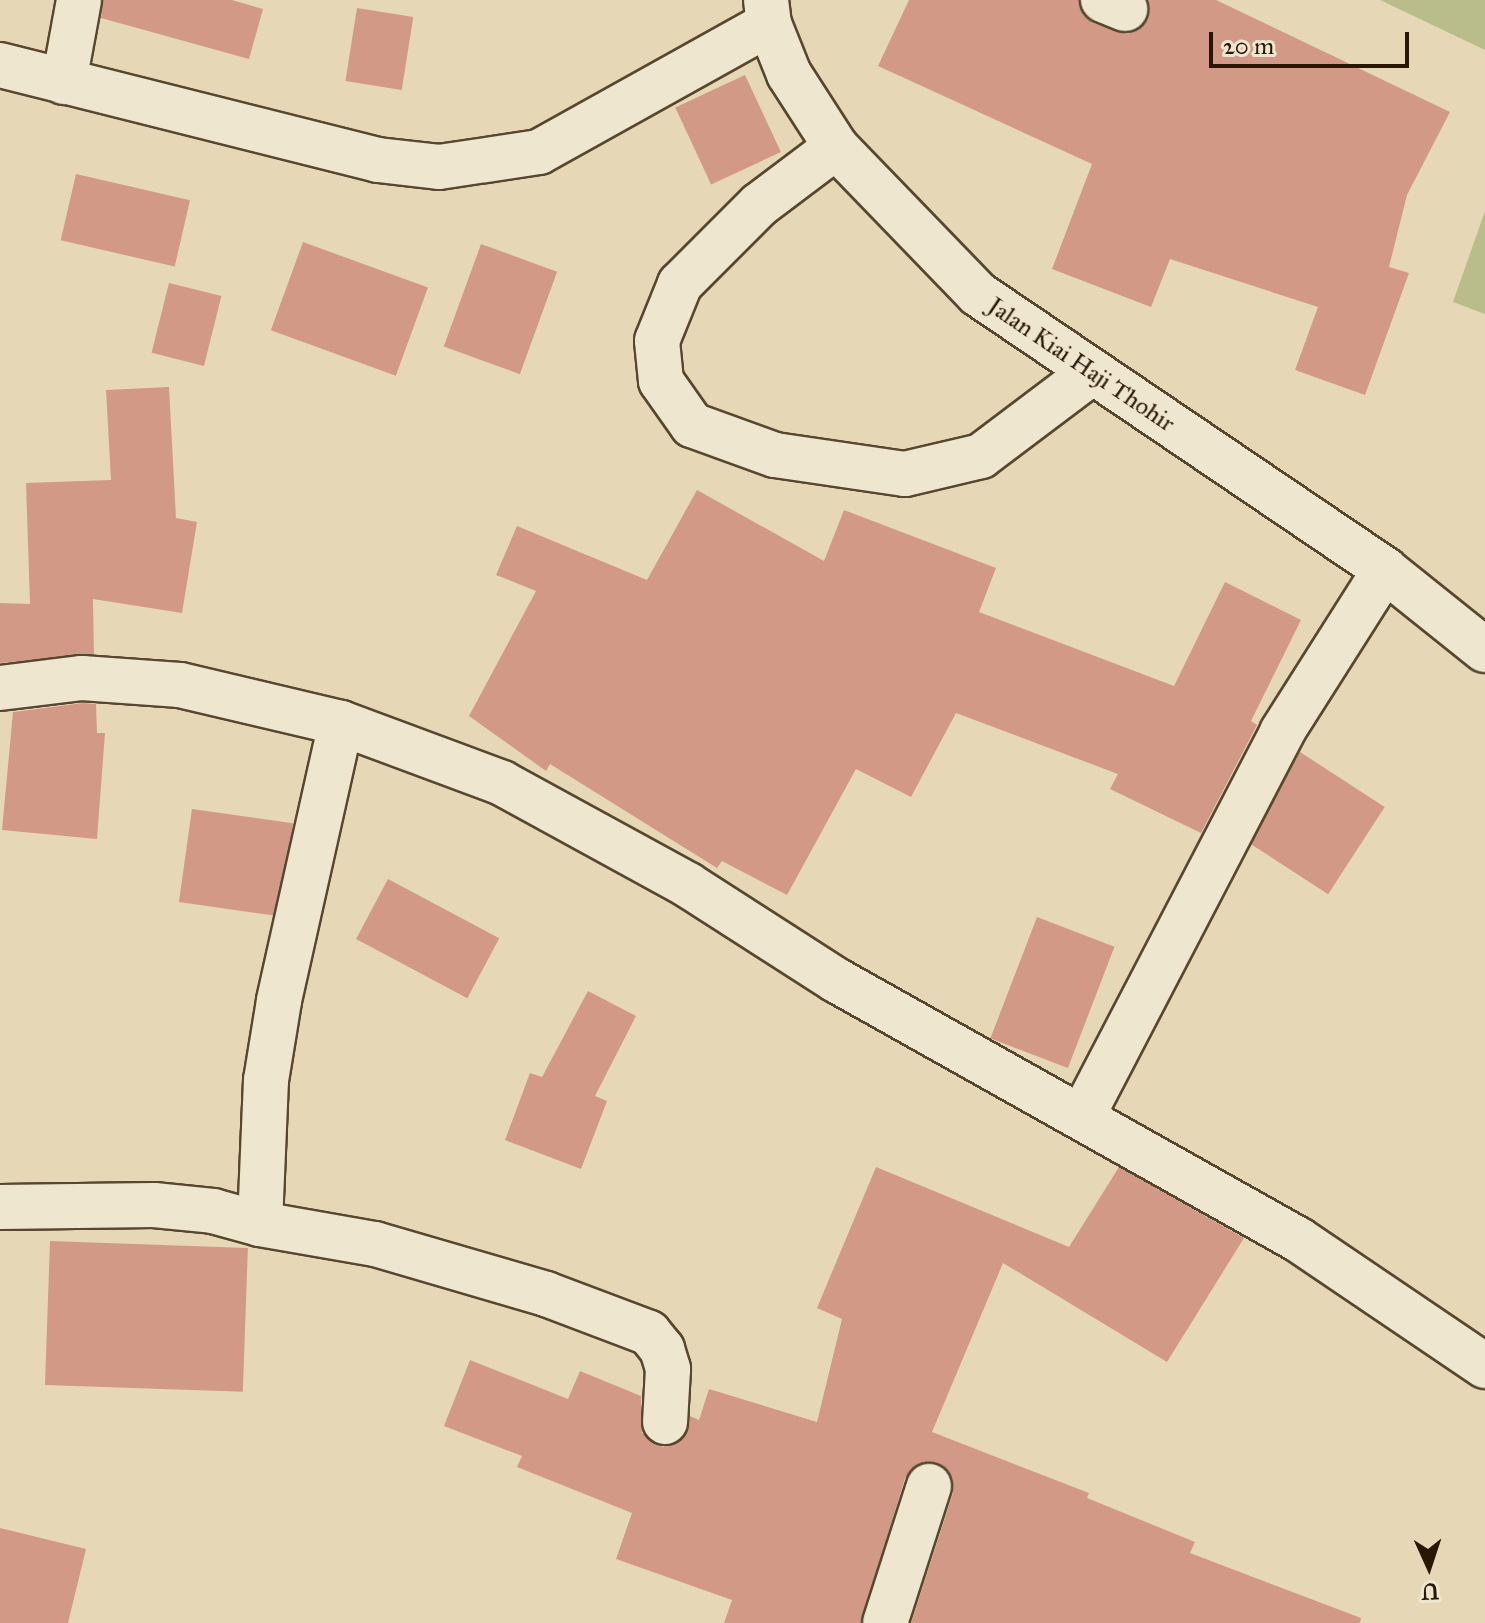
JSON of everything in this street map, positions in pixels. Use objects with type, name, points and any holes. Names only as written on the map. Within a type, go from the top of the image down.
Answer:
[{"type":"street","points":[[64,82],[79,0]]},
{"type":"street","points":[[0,65],[378,160],[439,167],[484,164],[539,152],[768,12]]},
{"type":"street","name":"Jalan Kiai Haji Thohir","points":[[768,12],[789,74],[836,147],[978,294],[1090,374],[1385,570],[1485,650]]},
{"type":"street","points":[[836,147],[759,205],[680,284],[657,341],[661,381],[692,425],[775,455],[905,474],[981,456],[1090,374]]},
{"type":"street","points":[[1083,1115],[1282,732],[1385,570]]},
{"type":"street","points":[[0,688],[82,678],[133,679],[341,723],[502,783],[688,885],[836,980],[1083,1115],[1299,1240],[1485,1366]]},
{"type":"street","points":[[260,1224],[266,1080],[276,1014],[341,723]]},
{"type":"street","points":[[0,1207],[154,1205],[213,1211],[260,1224],[375,1244],[546,1294],[649,1333],[662,1349],[668,1369],[665,1422]]},
{"type":"street","points":[[885,1623],[929,1486]]},
{"type":"green space","points":[[1380,0],[1485,0],[1485,50]]},
{"type":"green space","points":[[1485,211],[1485,314],[1453,302]]},
{"type":"building","points":[[103,0],[232,0],[263,9],[249,59],[101,18]]},
{"type":"building","points":[[909,0],[1079,0],[1083,15],[1093,23],[1128,34],[1148,19],[1148,0],[1216,0],[1450,112],[1407,195],[1389,267],[1409,273],[1365,395],[1295,370],[1318,307],[1170,259],[1151,307],[1052,269],[1092,164],[878,66]]},
{"type":"building","points":[[357,8],[413,17],[402,90],[345,81]]},
{"type":"building","points":[[745,75],[781,152],[711,185],[675,108]]},
{"type":"building","points":[[76,174],[190,200],[175,267],[61,240]]},
{"type":"building","points":[[303,242],[428,287],[396,376],[271,330]]},
{"type":"building","points":[[481,244],[557,272],[520,374],[444,346]]},
{"type":"building","points":[[169,283],[221,296],[204,366],[152,353]]},
{"type":"building","points":[[169,387],[176,518],[197,522],[182,613],[93,599],[94,654],[0,663],[0,603],[30,604],[26,483],[111,480],[106,390]]},
{"type":"building","points":[[697,490],[824,561],[844,510],[996,568],[979,612],[1174,686],[1225,582],[1301,620],[1251,721],[1257,725],[1201,833],[1110,789],[1118,774],[956,713],[911,797],[856,769],[787,895],[722,861],[717,868],[550,764],[546,771],[469,716],[536,591],[496,575],[517,526],[647,580]]},
{"type":"building","points":[[96,704],[97,733],[105,733],[97,839],[2,830],[13,712]]},
{"type":"building","points":[[1300,752],[1385,807],[1328,894],[1243,839]]},
{"type":"building","points":[[192,809],[293,823],[280,916],[179,902]]},
{"type":"building","points":[[388,879],[499,938],[467,998],[356,939]]},
{"type":"building","points":[[1037,917],[1114,947],[1068,1068],[990,1038]]},
{"type":"building","points":[[588,991],[636,1016],[595,1096],[607,1101],[581,1169],[505,1140],[530,1073],[542,1077]]},
{"type":"building","points":[[876,1167],[1069,1247],[1119,1167],[1244,1238],[1167,1362],[1003,1263],[932,1432],[1089,1493],[1087,1498],[1195,1542],[1190,1553],[1361,1618],[1360,1623],[911,1623],[953,1493],[947,1469],[924,1462],[905,1478],[861,1623],[724,1623],[732,1600],[616,1559],[632,1513],[517,1467],[522,1456],[444,1426],[470,1360],[568,1399],[580,1371],[641,1396],[642,1433],[663,1447],[685,1436],[690,1416],[699,1420],[709,1389],[817,1422],[842,1319],[817,1308]]},
{"type":"building","points":[[50,1241],[248,1248],[243,1392],[45,1385]]},
{"type":"building","points":[[0,1528],[86,1549],[68,1623],[0,1623]]}]
